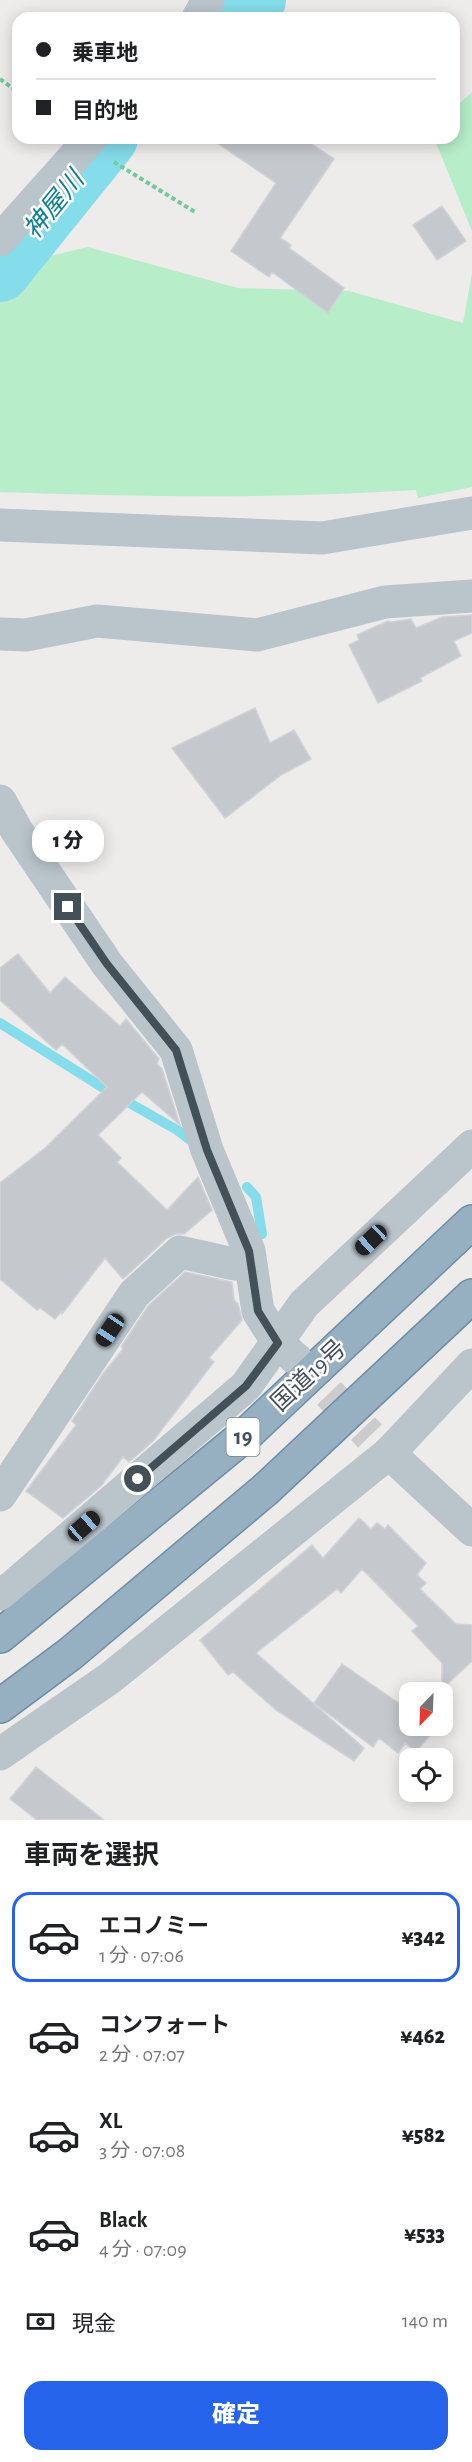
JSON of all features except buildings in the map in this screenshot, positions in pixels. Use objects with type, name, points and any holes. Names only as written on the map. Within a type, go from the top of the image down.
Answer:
[{"type":"highway","name":"国道19号","points":[[0,1636],[251,1430],[472,1222]]},
{"type":"highway","name":"19","points":[[0,1706],[70,1654],[265,1490],[472,1296]]},
{"type":"street","points":[[0,240],[98,147]]},
{"type":"street","points":[[0,525],[322,538],[472,513]]},
{"type":"street","points":[[0,634],[26,635],[97,621],[257,635],[385,602],[472,596]]},
{"type":"street","points":[[0,801],[17,831],[107,964],[176,1050],[207,1150],[249,1251],[258,1311],[287,1351]]},
{"type":"street","points":[[0,1594],[11,1588],[287,1351],[304,1304],[472,1146]]},
{"type":"street","points":[[0,1495],[134,1293],[180,1252],[234,1264],[249,1251]]},
{"type":"street","points":[[0,1754],[110,1678],[472,1365]]},
{"type":"street","points":[[379,1445],[472,1530]]},
{"type":"path","points":[[98,147],[195,212]]},
{"type":"green space","points":[[472,92],[472,231],[436,144],[460,144],[460,103]]},
{"type":"green space","points":[[88,247],[238,288],[349,291],[463,323],[472,273],[472,487],[418,498],[416,490],[312,495],[208,496],[0,492],[0,268]]},
{"type":"waterway","name":"神屋川","points":[[251,12],[256,0]]},
{"type":"waterway","name":"神屋川","points":[[0,272],[103,144]]},
{"type":"waterway","points":[[0,1023],[189,1139]]},
{"type":"waterway","points":[[247,1187],[256,1197],[262,1234]]},
{"type":"tunnel","points":[[295,1358],[370,1436]]},
{"type":"route","points":[[68,907],[107,964],[176,1050],[207,1150],[249,1251],[258,1311],[278,1343],[246,1386],[138,1479]]}]
